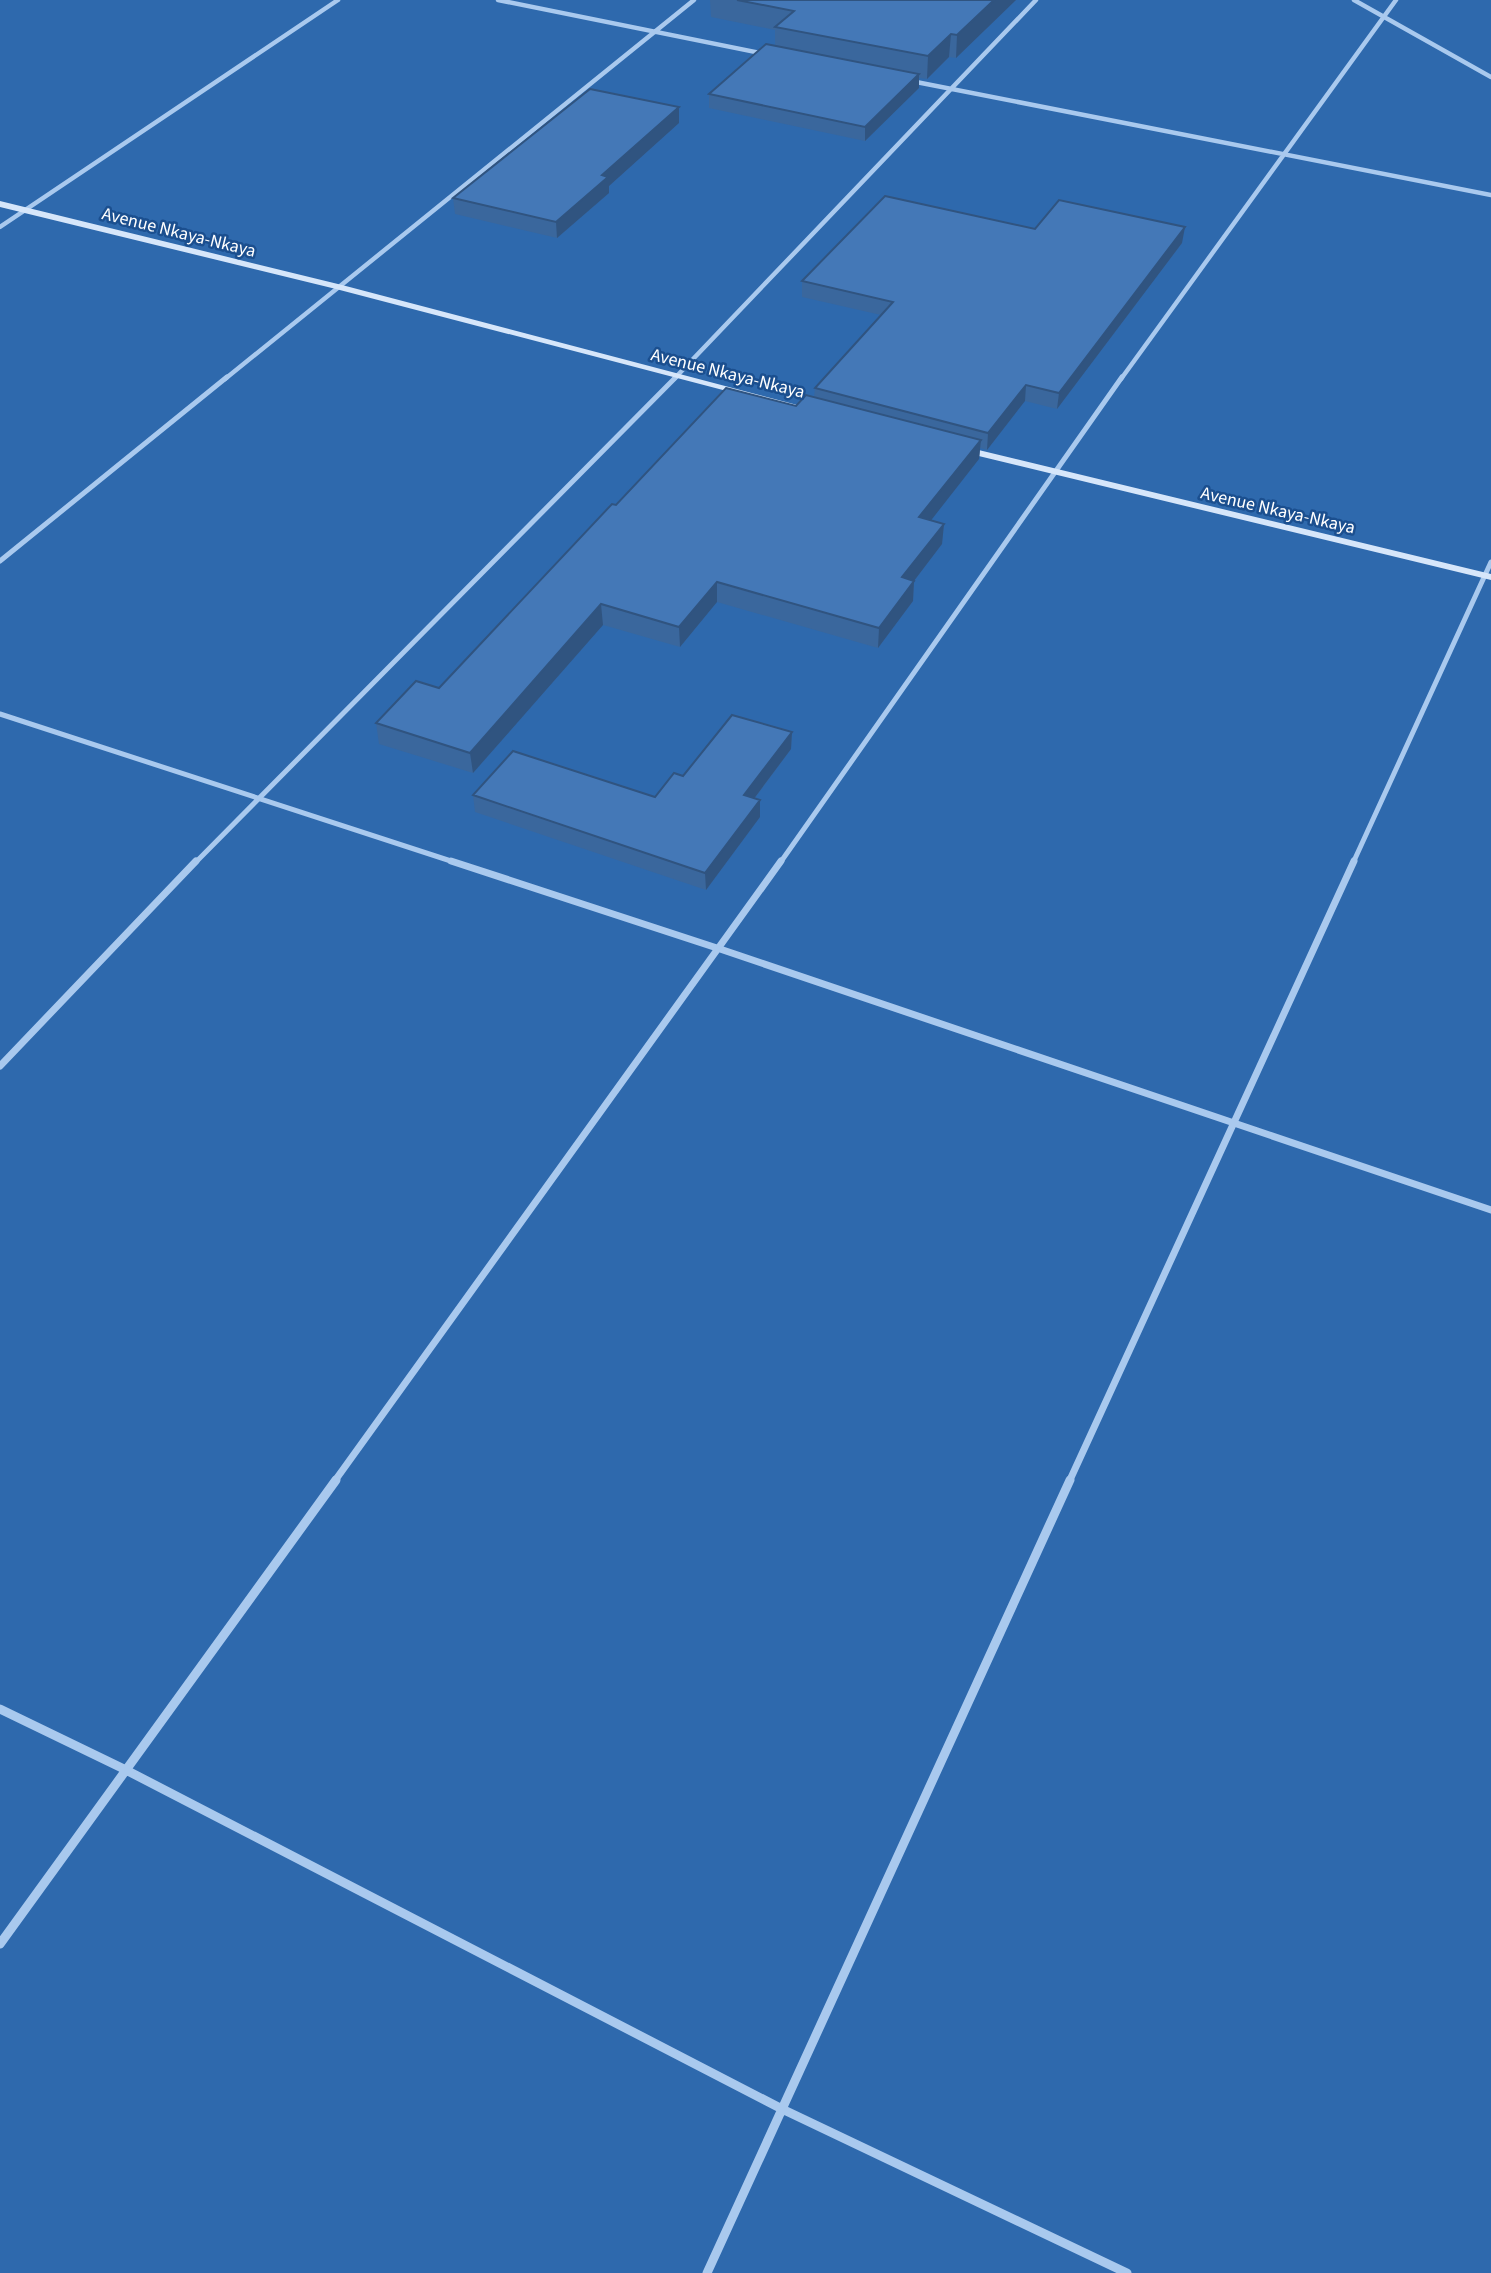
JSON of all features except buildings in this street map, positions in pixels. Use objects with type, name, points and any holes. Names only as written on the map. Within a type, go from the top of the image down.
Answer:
[{"type":"street","points":[[0,227],[338,0]]},
{"type":"street","points":[[498,0],[775,56]]},
{"type":"street","points":[[0,561],[694,0]]},
{"type":"street","points":[[0,1066],[258,797],[677,376],[1036,0]]},
{"type":"street","points":[[1354,0],[1491,77]]},
{"type":"street","points":[[0,1944],[124,1769],[720,949],[1053,472],[1396,0]]},
{"type":"street","points":[[910,81],[1491,195]]},
{"type":"street","name":"Avenue Nkaya-Nkaya","points":[[0,204],[339,287],[811,410]]},
{"type":"street","name":"Avenue Nkaya-Nkaya","points":[[946,445],[1488,576]]},
{"type":"street","points":[[707,2273],[1231,1124],[1488,576],[1491,562]]},
{"type":"street","points":[[0,714],[720,949],[1491,1210]]},
{"type":"street","points":[[0,1709],[124,1769],[782,2109],[1127,2273]]},
{"type":"shaded area","points":[[0,0],[1491,0],[1491,2273],[0,2273]]}]
